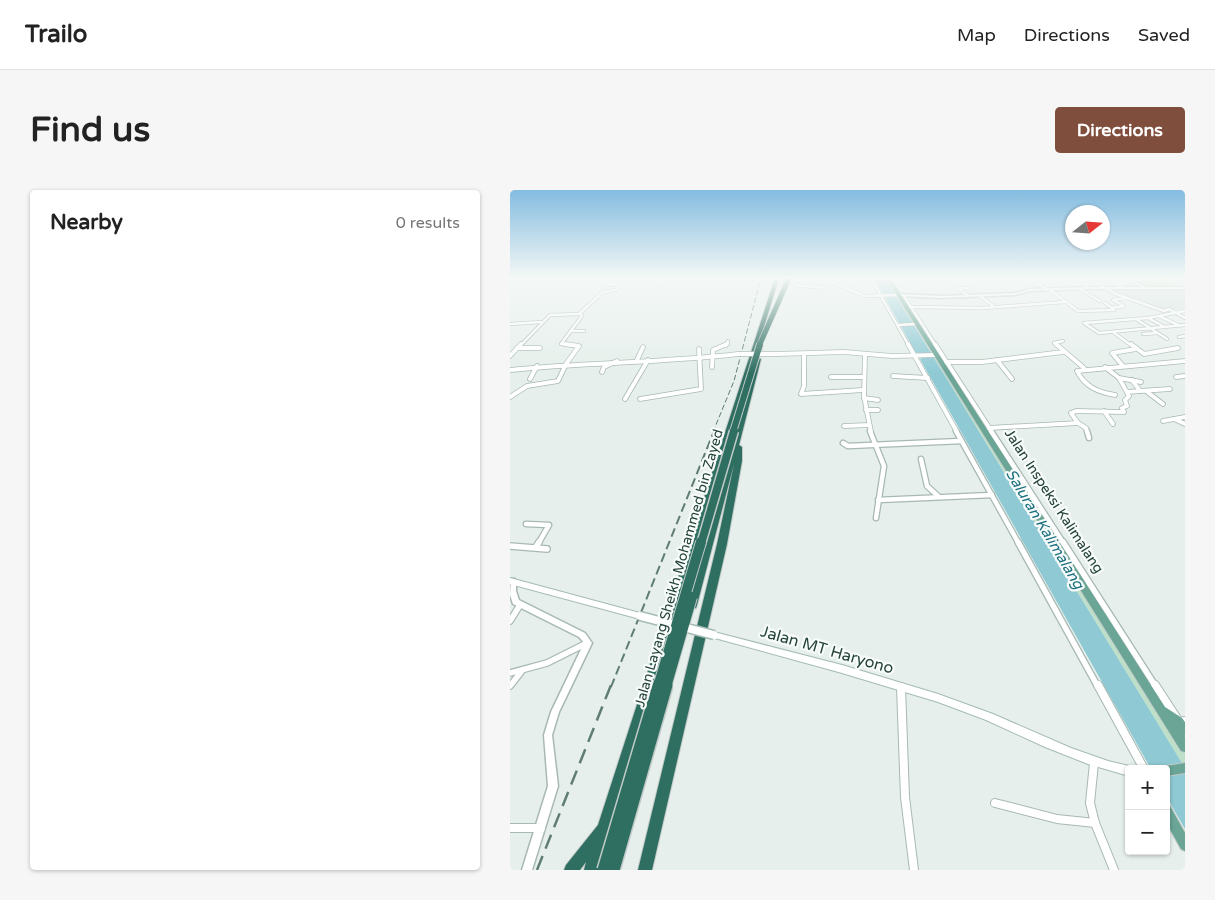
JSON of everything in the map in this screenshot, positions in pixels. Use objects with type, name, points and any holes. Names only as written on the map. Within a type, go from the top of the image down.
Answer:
[{"type":"highway","points":[[591,870],[767,310]]},
{"type":"highway","points":[[618,870],[774,310]]},
{"type":"highway","name":"Jalan Layang Sheikh Mohammed bin Zayed","points":[[604,870],[759,346],[776,310]]},
{"type":"highway","name":"Jalan Layang Sheikh Mohammed bin Zayed","points":[[613,870],[763,346],[777,310]]},
{"type":"highway","points":[[644,870],[722,544],[738,461],[738,434]]},
{"type":"highway","points":[[571,870],[605,826]]},
{"type":"main road","name":"Jalan Inspeksi Kalimalang","points":[[910,310],[934,346],[933,355],[944,362],[987,428],[1185,748]]},
{"type":"main road","name":"Jalan MT Haryono","points":[[512,581],[934,696],[1000,720],[1094,763],[1125,770]]},
{"type":"main road","name":"Jalan Inspeksi Kalimalang","points":[[1156,702],[1183,725]]},
{"type":"main road","points":[[1170,770],[1185,768]]},
{"type":"main road","points":[[1170,817],[1185,845]]},
{"type":"street","points":[[510,356],[541,322],[552,314],[580,314],[584,310]]},
{"type":"street","points":[[890,310],[1142,765]]},
{"type":"street","points":[[1076,310],[1079,312],[1105,310]]},
{"type":"street","points":[[1166,310],[1185,318]]},
{"type":"street","points":[[1185,311],[1148,318],[1084,323],[1098,333],[1185,325]]},
{"type":"street","points":[[510,397],[531,385],[556,383],[566,364],[579,346],[560,344],[582,316],[580,314]]},
{"type":"street","points":[[1158,316],[1179,326]]},
{"type":"street","points":[[1148,318],[1165,328]]},
{"type":"street","points":[[1136,319],[1167,339]]},
{"type":"street","points":[[1110,320],[1125,330]]},
{"type":"street","points":[[1122,320],[1137,329]]},
{"type":"street","points":[[510,324],[541,322]]},
{"type":"street","points":[[1096,322],[1146,354],[1178,348]]},
{"type":"street","points":[[899,325],[918,324]]},
{"type":"street","points":[[570,331],[584,330]]},
{"type":"street","points":[[1143,334],[1158,333]]},
{"type":"street","points":[[1179,336],[1185,336]]},
{"type":"street","points":[[712,367],[715,348],[726,346],[728,341]]},
{"type":"street","points":[[1063,341],[1054,343],[1085,368]]},
{"type":"street","name":"Jalan Inspeksi Kalimalang","points":[[934,346],[944,362]]},
{"type":"street","points":[[638,360],[643,347]]},
{"type":"street","points":[[517,348],[540,348]]},
{"type":"street","points":[[640,399],[701,389],[699,349]]},
{"type":"street","points":[[1122,366],[1112,353],[1137,349]]},
{"type":"street","points":[[510,370],[537,366],[617,361],[698,359],[738,354],[844,352],[917,356],[933,355]]},
{"type":"street","points":[[944,362],[977,363],[1063,352]]},
{"type":"street","points":[[804,354],[804,386],[801,394],[863,390]]},
{"type":"street","points":[[865,354],[862,378],[866,410],[869,425],[884,464],[876,518]]},
{"type":"street","points":[[625,398],[648,360]]},
{"type":"street","points":[[997,360],[1002,370],[1012,380]]},
{"type":"street","points":[[602,372],[604,367],[617,361]]},
{"type":"street","points":[[1115,395],[1101,394],[1088,386],[1077,372],[1085,368],[1184,362]]},
{"type":"street","points":[[530,379],[537,366]]},
{"type":"street","points":[[1089,438],[1086,428],[1078,423],[1072,413],[1124,412],[1122,408],[1128,406],[1125,400],[1128,396],[1127,392],[1119,378],[1104,367]]},
{"type":"street","points":[[893,376],[928,378]]},
{"type":"street","points":[[1176,377],[1185,376]]},
{"type":"street","points":[[831,377],[862,378]]},
{"type":"street","points":[[1119,378],[1141,382]]},
{"type":"street","points":[[1132,380],[1140,391]]},
{"type":"street","points":[[1127,392],[1170,389]]},
{"type":"street","points":[[1146,391],[1163,404]]},
{"type":"street","points":[[864,398],[878,400]]},
{"type":"street","points":[[866,410],[878,410]]},
{"type":"street","points":[[1104,411],[1113,424]]},
{"type":"street","points":[[1163,421],[1185,417]]},
{"type":"street","points":[[1173,419],[1185,424]]},
{"type":"street","points":[[987,428],[1078,423]]},
{"type":"street","points":[[844,426],[869,425]]},
{"type":"street","name":"Jalan Inspeksi Kalimalang","points":[[987,428],[1183,725]]},
{"type":"street","points":[[843,443],[848,446],[876,446],[961,441]]},
{"type":"street","points":[[921,459],[927,486],[932,493],[939,496]]},
{"type":"street","points":[[878,500],[992,494]]},
{"type":"street","points":[[526,524],[549,525],[536,547]]},
{"type":"street","points":[[510,546],[547,549]]},
{"type":"street","points":[[512,581],[511,592],[513,598],[520,605],[582,635],[588,643]]},
{"type":"street","points":[[510,621],[520,605]]},
{"type":"street","points":[[510,673],[547,663],[588,643]]},
{"type":"street","points":[[528,870],[542,828],[553,782],[548,735],[555,712],[588,643]]},
{"type":"street","points":[[510,686],[521,671]]},
{"type":"street","points":[[901,687],[905,797],[914,870]]},
{"type":"street","points":[[1094,763],[1090,803],[1095,824],[1114,870]]},
{"type":"street","points":[[995,803],[1024,809],[1052,819],[1095,824]]},
{"type":"street","points":[[510,828],[542,828]]},
{"type":"green space","points":[[904,310],[908,310],[1185,747],[1185,768]]},
{"type":"water","points":[[892,310],[904,310],[1185,768],[1185,829],[1170,803],[1170,765],[1149,765],[920,359],[922,358],[917,355]]},
{"type":"railway","points":[[713,432],[734,381],[753,310]]},
{"type":"railway","points":[[611,687],[714,431]]},
{"type":"railway","points":[[537,870],[611,685]]},
{"type":"water label","name":"Saluran Kalimalang","points":[[1045,529]]}]
